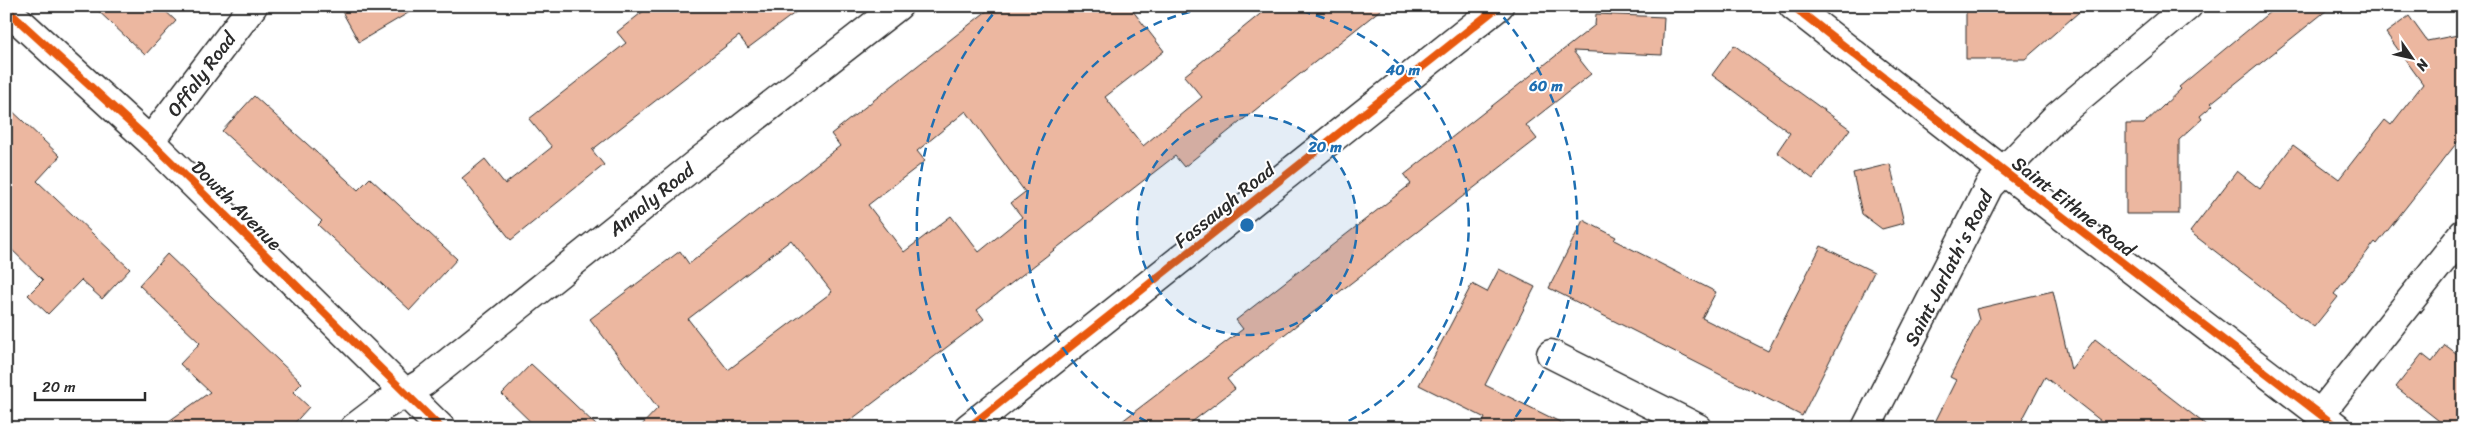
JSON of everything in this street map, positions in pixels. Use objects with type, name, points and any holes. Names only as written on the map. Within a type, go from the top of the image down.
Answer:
[{"type":"street","name":"Offaly Road","points":[[150,142],[253,6]]},
{"type":"street","name":"Annaly Road","points":[[354,428],[404,392],[424,382],[702,158],[898,6]]},
{"type":"street","name":"Fassaugh Road","points":[[968,428],[1499,6]]},
{"type":"street","name":"Saint Eithne Road","points":[[1794,6],[2002,170],[2329,421],[2463,234]]},
{"type":"street","name":"Saint Jarlath's Road","points":[[1866,428],[1989,186],[2002,170],[2055,118],[2188,6]]},
{"type":"street","name":"Dowth Avenue","points":[[6,9],[150,142],[441,428]]},
{"type":"street","points":[[1551,354],[1698,428]]},
{"type":"building","points":[[93,6],[160,6],[176,21],[145,55]]},
{"type":"building","points":[[339,6],[420,6],[359,42]]},
{"type":"building","points":[[650,6],[804,6],[748,48],[739,36],[592,150],[604,165],[511,240],[462,178],[485,159],[505,184],[552,147],[529,119],[626,43],[617,32]]},
{"type":"building","points":[[993,6],[1129,6],[1164,51],[1105,97],[1143,146],[1202,97],[1184,76],[1270,6],[1385,6],[1184,167],[1175,156],[977,310],[984,319],[840,428],[639,428],[658,408],[590,319],[680,251],[689,264],[840,146],[831,134]],"holes":[[[966,111],[1025,192],[1011,203],[1022,217],[979,252],[951,216],[904,252],[868,205],[925,161],[917,151]],[[791,240],[832,292],[728,370],[688,319]]]},
{"type":"building","points":[[1966,6],[2086,6],[2025,59],[1966,59]]},
{"type":"building","points":[[2277,6],[2332,6],[2211,103],[2213,105],[2200,116],[2202,119],[2179,140],[2179,214],[2126,214],[2126,124],[2144,124],[2181,89],[2179,87]]},
{"type":"building","points":[[1596,14],[1664,17],[1662,55],[1573,51],[1591,74],[1526,125],[1537,139],[1227,379],[1235,389],[1184,428],[1113,428],[1243,329],[1236,320],[1411,184],[1404,175],[1595,25]]},
{"type":"building","points":[[2409,16],[2427,41],[2463,34],[2463,135],[2377,244],[2375,242],[2334,294],[2338,297],[2314,327],[2190,232],[2237,171],[2260,189],[2293,145],[2339,179],[2385,120],[2391,125],[2423,84],[2386,33]]},
{"type":"building","points":[[1734,45],[1850,129],[1813,179],[1777,152],[1790,133],[1712,75]]},
{"type":"building","points":[[254,96],[358,190],[370,178],[457,259],[410,310],[318,225],[322,221],[222,131]]},
{"type":"building","points":[[6,105],[60,156],[37,181],[130,269],[102,299],[81,280],[48,314],[28,295],[43,280],[6,244]]},
{"type":"building","points":[[1890,164],[1904,223],[1882,229],[1862,214],[1853,173]]},
{"type":"building","points":[[1583,220],[1616,237],[1614,240],[1716,292],[1702,318],[1768,351],[1821,246],[1874,272],[1802,416],[1549,288]]},
{"type":"building","points":[[167,254],[302,383],[293,392],[309,407],[290,428],[159,428],[210,392],[180,364],[200,343],[139,285]]},
{"type":"building","points":[[1499,269],[1535,287],[1485,385],[1572,428],[1480,428],[1485,418],[1419,385],[1472,284],[1487,292]]},
{"type":"building","points":[[2053,291],[2071,370],[2095,339],[2210,428],[2110,428],[2045,377],[2018,428],[1932,428],[1956,380],[1950,377],[1979,320],[1976,309]]},
{"type":"building","points":[[2445,345],[2463,358],[2463,428],[2448,428],[2396,387],[2422,354],[2432,362]]},
{"type":"building","points":[[531,364],[599,428],[537,428],[502,394]]},
{"type":"cycle path","points":[[968,428],[1499,6]]},
{"type":"cycle path","points":[[1793,6],[2002,170],[2338,428]]},
{"type":"cycle path","points":[[6,9],[150,141],[441,428]]}]
